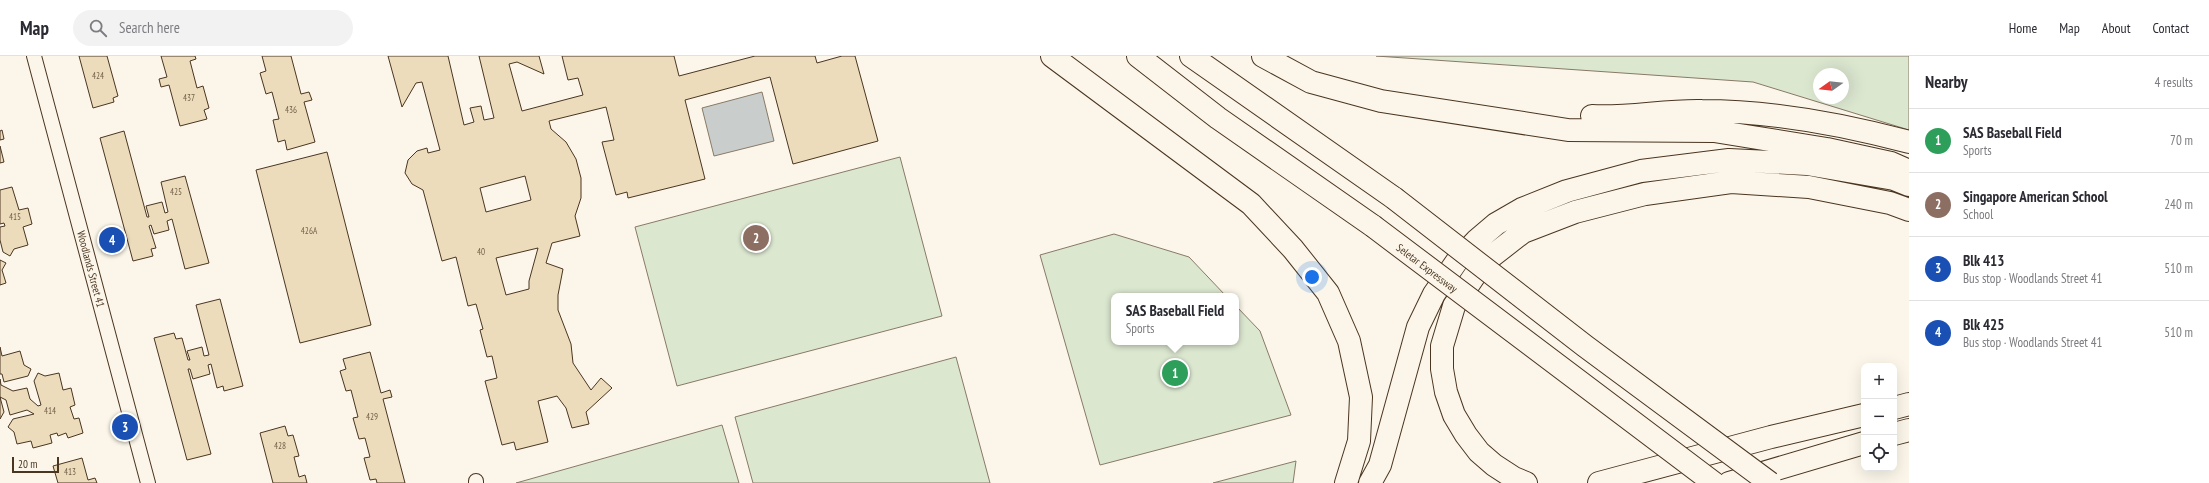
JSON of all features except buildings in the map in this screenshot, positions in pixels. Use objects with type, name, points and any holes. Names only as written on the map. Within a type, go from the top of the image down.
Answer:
[{"type":"highway","points":[[1052,56],[1251,204],[1293,249],[1328,294],[1349,341],[1361,397],[1358,441],[1346,483]]},
{"type":"highway","name":"Seletar Expressway","points":[[1138,56],[1218,118],[1373,226],[1714,483]]},
{"type":"highway","points":[[1191,56],[1394,198],[1579,341],[1770,483]]},
{"type":"highway","points":[[1263,56],[1311,82],[1367,97],[1568,130],[1714,131],[1827,149],[1890,163],[1909,171]]},
{"type":"highway","points":[[1533,125],[1560,115],[1596,116],[1702,111],[1752,114],[1860,128],[1909,142]]},
{"type":"highway","points":[[1370,483],[1380,465],[1418,327],[1434,294],[1457,261],[1476,241],[1496,224],[1522,209],[1567,192],[1641,172],[1729,160],[1807,164],[1894,179],[1909,185]]},
{"type":"highway","points":[[1526,483],[1514,478],[1494,465],[1479,452],[1466,435],[1454,415],[1446,392],[1442,369],[1442,346],[1454,306],[1483,263],[1523,232],[1575,212],[1645,194],[1731,182],[1810,187],[1890,204],[1909,210]]},
{"type":"highway","points":[[1897,407],[1909,404]]},
{"type":"highway","points":[[1599,483],[1771,437],[1861,416]]},
{"type":"highway","points":[[1897,433],[1909,430]]},
{"type":"highway","points":[[1729,483],[1861,444]]},
{"type":"street","name":"Woodlands Street 41","points":[[34,56],[148,483]]},
{"type":"green space","points":[[1376,56],[1909,56],[1909,130],[1824,104],[1849,104],[1849,68],[1813,68],[1813,100],[1753,82]]},
{"type":"green space","points":[[900,157],[942,316],[677,386],[635,227]]},
{"type":"green space","points":[[1114,234],[1189,257],[1223,293],[1111,293],[1111,345],[1239,345],[1239,309],[1260,331],[1291,415],[1100,465],[1040,255]]},
{"type":"green space","points":[[956,357],[990,483],[753,483],[735,417]]},
{"type":"green space","points":[[722,425],[739,483],[516,483]]},
{"type":"green space","points":[[1296,461],[1293,483],[1213,483]]},
{"type":"shaded area","points":[[762,92],[774,141],[714,156],[702,108]]},
{"type":"place","name":"Singapore American School","points":[[756,238]]},
{"type":"place","name":"Blk 425","points":[[112,240]]},
{"type":"place","name":"SAS Baseball Field","points":[[1175,373]]},
{"type":"place","name":"Blk 413","points":[[125,427]]}]
